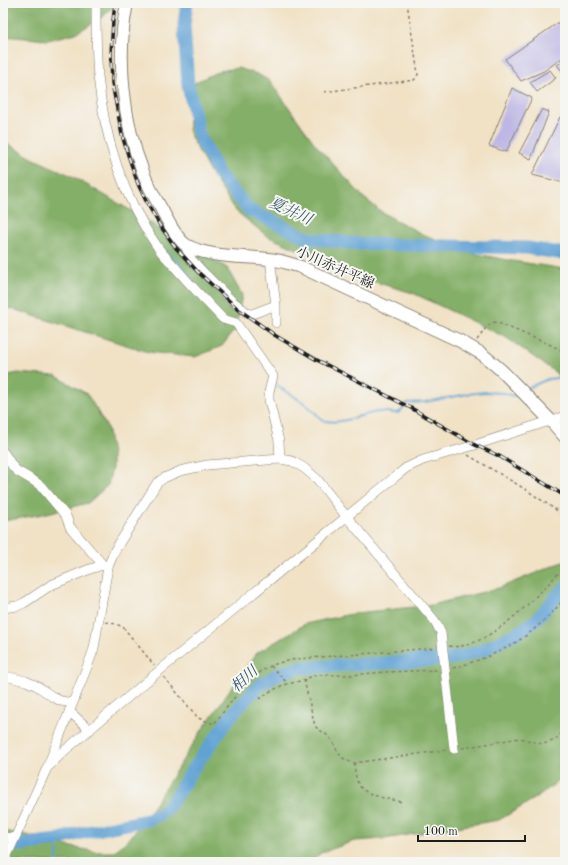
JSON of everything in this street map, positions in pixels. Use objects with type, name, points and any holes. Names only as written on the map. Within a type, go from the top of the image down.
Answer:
[{"type":"main road","name":"小川赤井平線","points":[[127,3],[122,45],[122,80],[127,115],[133,141],[143,172],[154,197],[168,223],[185,244],[198,250],[215,254],[270,259],[283,261],[301,267],[460,341],[482,354],[501,370],[565,437]]},
{"type":"street","points":[[96,3],[98,74],[101,100],[110,143],[119,172],[132,202],[160,250],[223,319],[236,324],[273,376],[269,392],[269,400],[279,441],[280,459]]},
{"type":"street","points":[[185,244],[192,260],[231,300],[249,314],[276,306]]},
{"type":"street","points":[[270,259],[276,306],[276,323]]},
{"type":"street","points":[[47,768],[63,752],[165,666],[406,468],[424,460],[565,416]]},
{"type":"street","points":[[4,453],[17,471],[41,486],[66,516],[70,527],[106,566]]},
{"type":"street","points":[[4,862],[47,768],[92,652],[106,566],[114,550],[157,483],[180,471],[207,465],[280,459],[292,461],[304,468],[317,479],[346,516],[435,621],[440,634],[442,647],[454,750]]},
{"type":"street","points":[[3,608],[11,608],[24,603],[51,586],[90,569],[106,566]]},
{"type":"street","points":[[3,676],[26,681],[38,686],[53,697],[71,707],[90,730]]},
{"type":"street","points":[[3,837],[15,840]]},
{"type":"path","points":[[324,92],[414,80],[417,77],[418,74],[407,3]]},
{"type":"path","points":[[472,348],[489,325],[496,322],[551,344],[565,352]]},
{"type":"path","points":[[460,450],[525,489],[565,516]]},
{"type":"path","points":[[214,724],[244,686],[253,678],[272,666],[297,659],[456,647],[465,646],[476,642],[494,632],[522,610],[565,566]]},
{"type":"path","points":[[259,699],[283,684],[304,680],[312,676],[433,670],[469,664],[487,658],[512,645],[541,623],[565,598]]},
{"type":"path","points":[[272,666],[287,683]]},
{"type":"path","points":[[304,680],[315,726],[327,735],[340,757],[346,761],[354,763],[454,750],[520,738],[542,744],[555,740],[565,730]]},
{"type":"path","points":[[354,763],[358,783],[365,791],[380,797],[402,802]]},
{"type":"green space","points":[[3,3],[116,3],[104,16],[76,33],[48,40],[3,36]]},
{"type":"green space","points":[[238,68],[257,74],[270,81],[315,144],[364,198],[383,213],[422,234],[476,254],[565,269],[565,384],[555,372],[507,338],[413,293],[344,273],[306,253],[267,236],[236,211],[208,169],[189,133],[188,99],[196,82],[219,71]]},
{"type":"green space","points":[[3,141],[34,159],[70,175],[227,268],[242,295],[236,328],[222,346],[195,357],[148,352],[3,306]]},
{"type":"green space","points":[[18,373],[56,376],[87,394],[107,427],[112,454],[112,468],[108,485],[88,503],[43,514],[3,521],[3,376]]},
{"type":"green space","points":[[565,561],[565,777],[523,806],[499,820],[384,839],[354,841],[321,853],[310,862],[3,862],[3,831],[23,834],[62,845],[97,852],[114,852],[130,838],[147,816],[202,730],[257,653],[305,624],[356,613],[432,605],[499,588]]},
{"type":"building","points":[[565,18],[565,56],[544,71],[521,81],[505,59]]},
{"type":"building","points":[[565,60],[565,74],[557,65]]},
{"type":"building","points":[[550,70],[556,78],[537,92],[530,82]]},
{"type":"building","points":[[512,88],[532,98],[506,152],[489,146]]},
{"type":"building","points":[[542,109],[549,112],[531,159],[519,153]]},
{"type":"building","points":[[560,117],[565,119],[565,183],[532,175]]},
{"type":"waterway","name":"夏井川","points":[[187,3],[184,25],[188,85],[199,135],[218,173],[249,210],[307,238],[359,244],[527,248],[565,254]]},
{"type":"waterway","points":[[167,252],[178,261],[192,279]]},
{"type":"waterway","points":[[526,390],[548,379],[565,377]]},
{"type":"waterway","points":[[274,382],[281,389],[299,399],[313,410],[322,420],[336,422],[371,413],[397,413],[400,412],[407,403],[425,402],[484,392],[503,393],[514,396],[519,395]]},
{"type":"waterway","name":"相川","points":[[3,847],[57,840],[77,834],[147,820],[159,815],[170,805],[193,769],[231,716],[260,685],[271,678],[298,668],[449,659],[483,650],[519,632],[535,621],[565,587]]},
{"type":"waterway","points":[[57,840],[57,862]]},
{"type":"railway","points":[[115,3],[111,54],[112,83],[122,135],[138,184],[147,203],[159,224],[176,248],[197,271],[238,309],[276,336],[317,360],[411,408],[475,445],[499,456],[565,496]]}]
